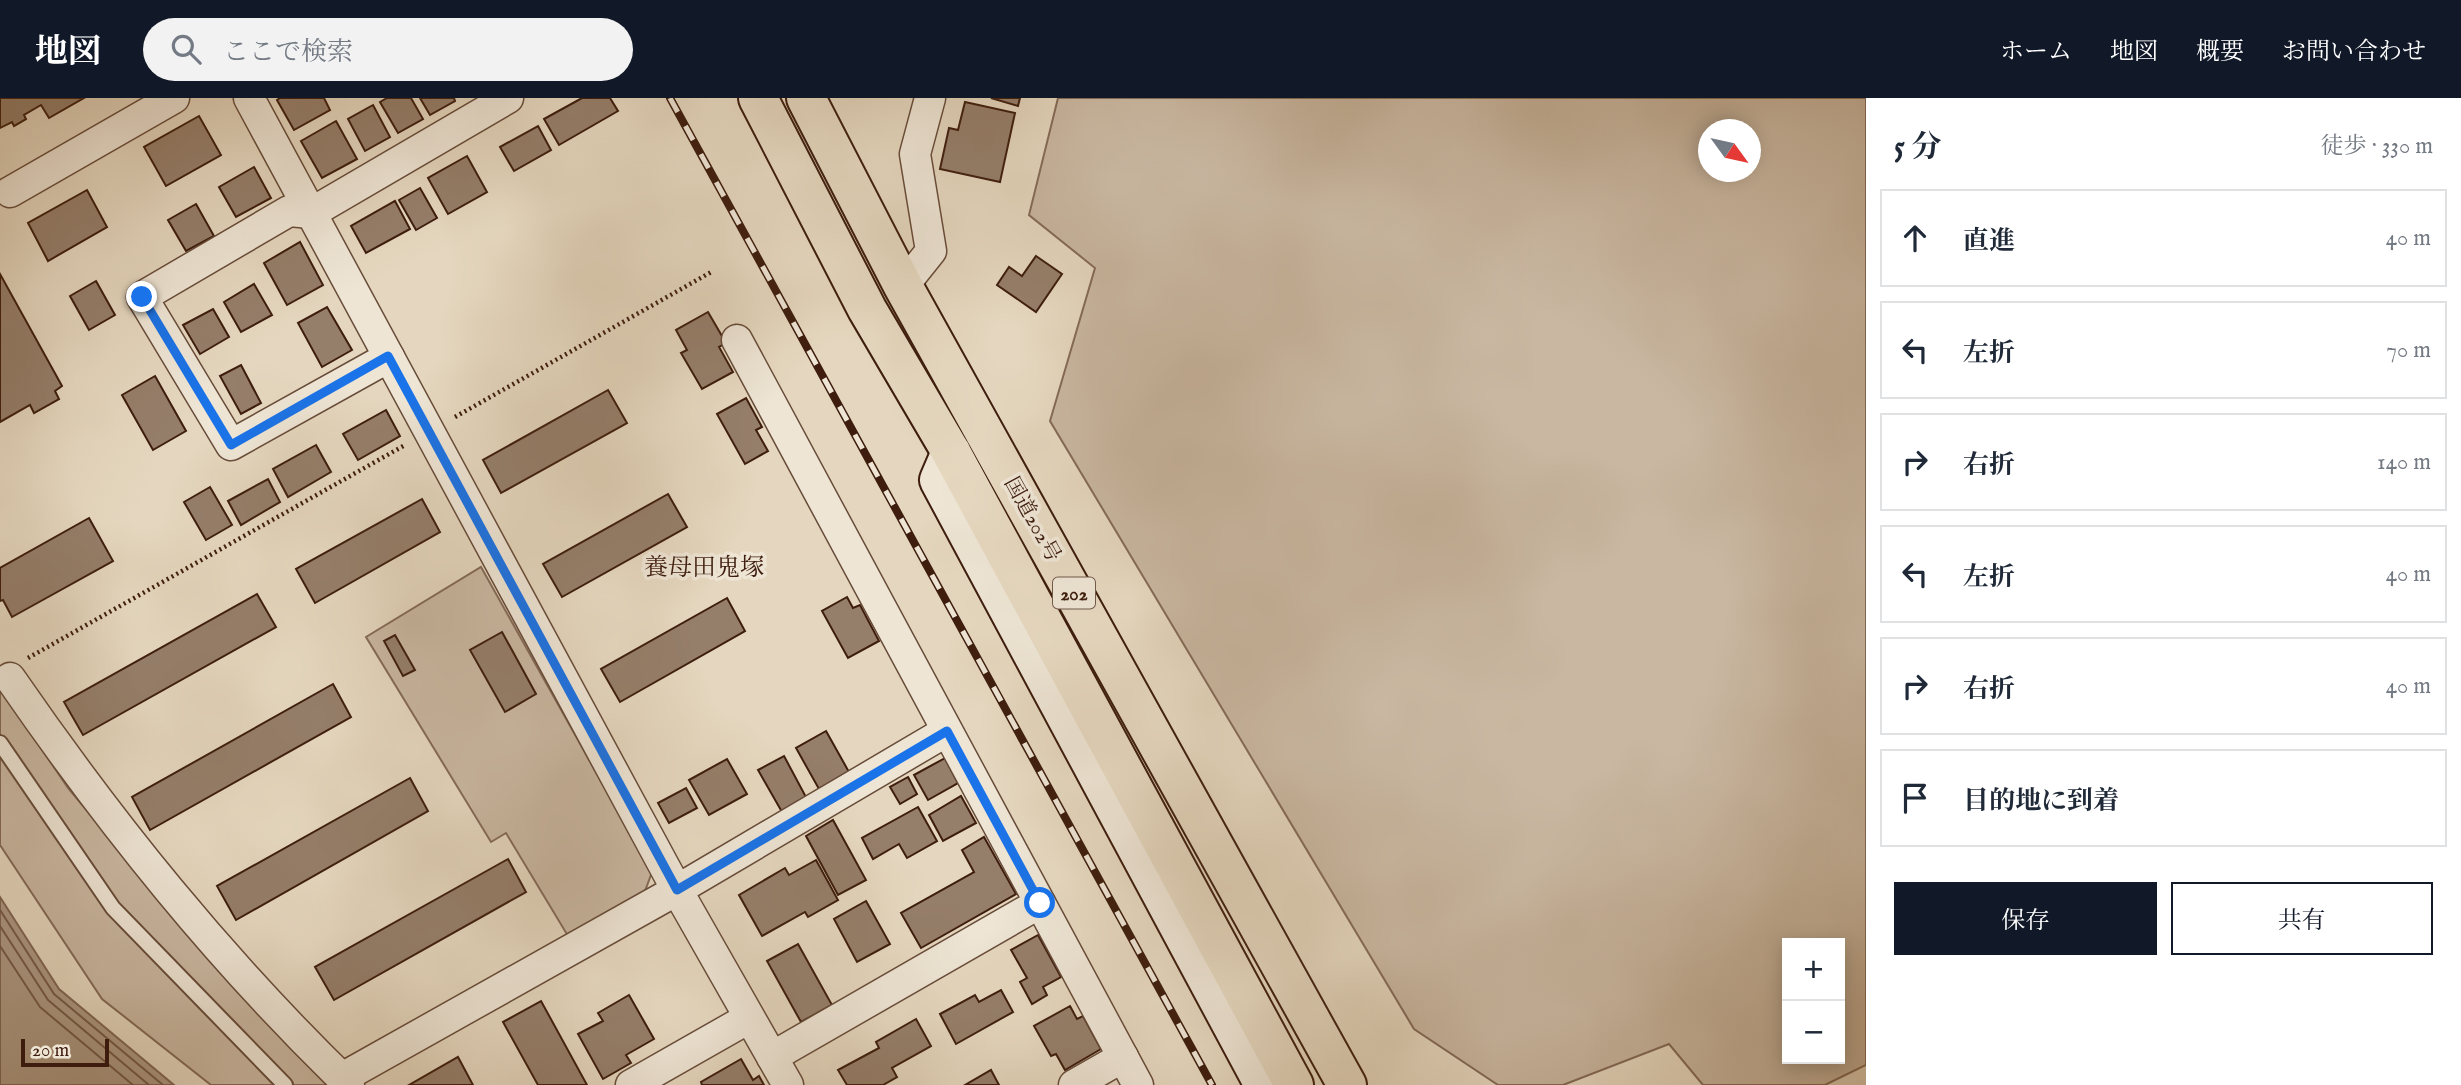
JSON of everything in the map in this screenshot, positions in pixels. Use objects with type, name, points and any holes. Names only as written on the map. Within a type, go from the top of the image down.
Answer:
[{"type":"highway","name":"国道202号","points":[[758,98],[867,309],[951,452],[1294,1085]]},
{"type":"highway","name":"国道202号","points":[[806,98],[903,286],[1347,1085]]},
{"type":"main road","points":[[951,452],[939,480],[1264,1085]]},
{"type":"street","points":[[10,192],[174,98]]},
{"type":"street","points":[[249,98],[677,890],[788,1085]]},
{"type":"street","points":[[388,356],[231,445],[142,297],[289,211],[311,212],[508,98]]},
{"type":"street","points":[[903,286],[931,251],[915,154],[930,98]]},
{"type":"street","points":[[737,340],[1138,1085]]},
{"type":"street","points":[[10,678],[81,781],[227,961],[346,1081],[947,731]]},
{"type":"street","points":[[772,1057],[1040,903]]},
{"type":"street","points":[[631,1085],[749,1018]]},
{"type":"street","points":[[1074,1085],[1123,1057]]},
{"type":"lane","points":[[0,743],[113,908],[285,1085]]},
{"type":"path","points":[[10,678],[24,661],[713,271]]},
{"type":"shaded area","points":[[1058,98],[1866,98],[1866,1065],[1825,1085],[1703,1085],[1669,1044],[1563,1085],[1498,1085],[1414,1029],[1050,421],[1095,268],[1029,215]]},
{"type":"shaded area","points":[[481,567],[652,872],[645,891],[568,936],[506,833],[491,842],[366,637]]},
{"type":"shaded area","points":[[0,679],[4,693],[68,788],[218,968],[338,1085],[211,1085],[102,999],[0,845]]},
{"type":"water","points":[[0,897],[59,989],[174,1085],[0,1085]]},
{"type":"building","points":[[0,98],[84,98],[49,118],[41,105],[24,115],[26,119],[14,126],[12,122],[0,128]]},
{"type":"building","points":[[324,98],[330,110],[294,130],[277,100]]},
{"type":"building","points":[[387,98],[411,98],[423,119],[398,133],[380,102]]},
{"type":"building","points":[[420,98],[454,98],[455,101],[430,115]]},
{"type":"building","points":[[582,98],[610,98],[618,111],[559,145],[544,119]]},
{"type":"building","points":[[991,98],[1020,98],[1018,106]]},
{"type":"building","points":[[965,102],[1015,113],[1000,182],[940,169],[949,128],[958,130]]},
{"type":"building","points":[[373,105],[390,137],[365,151],[348,119]]},
{"type":"building","points":[[199,116],[221,155],[166,186],[144,147]]},
{"type":"building","points":[[336,121],[357,159],[322,178],[301,141]]},
{"type":"building","points":[[538,126],[551,150],[514,171],[500,147]]},
{"type":"building","points":[[467,156],[487,192],[448,214],[428,178]]},
{"type":"building","points":[[254,167],[271,198],[236,217],[219,187]]},
{"type":"building","points":[[420,188],[437,218],[416,230],[399,200]]},
{"type":"building","points":[[87,190],[107,227],[48,261],[28,223]]},
{"type":"building","points":[[395,201],[410,229],[366,253],[351,226]]},
{"type":"building","points":[[196,204],[214,236],[186,251],[168,220]]},
{"type":"building","points":[[300,242],[323,285],[287,305],[264,263]]},
{"type":"building","points":[[1036,256],[1062,274],[1036,312],[997,285],[1009,267],[1022,276]]},
{"type":"building","points":[[0,274],[62,386],[55,391],[59,399],[34,413],[30,405],[0,422]]},
{"type":"building","points":[[96,281],[115,315],[89,330],[70,296]]},
{"type":"building","points":[[254,284],[272,315],[241,332],[224,302]]},
{"type":"building","points":[[327,307],[352,350],[322,367],[298,323]]},
{"type":"building","points":[[213,309],[229,337],[200,354],[183,325]]},
{"type":"building","points":[[708,312],[726,343],[719,347],[733,372],[702,389],[681,353],[687,350],[676,330]]},
{"type":"building","points":[[241,365],[261,403],[241,414],[220,376]]},
{"type":"building","points":[[155,376],[186,431],[153,450],[122,395]]},
{"type":"building","points":[[608,390],[627,423],[501,493],[483,460]]},
{"type":"building","points":[[746,398],[762,427],[756,430],[768,451],[745,464],[717,414]]},
{"type":"building","points":[[386,410],[400,436],[358,460],[343,434]]},
{"type":"building","points":[[316,445],[331,472],[288,497],[273,469]]},
{"type":"building","points":[[268,479],[280,502],[241,525],[228,501]]},
{"type":"building","points":[[210,487],[232,525],[206,540],[184,502]]},
{"type":"building","points":[[668,494],[687,527],[562,597],[543,564]]},
{"type":"building","points":[[422,499],[440,532],[315,603],[296,569]]},
{"type":"building","points":[[89,518],[113,561],[12,617],[3,600],[0,601],[0,568]]},
{"type":"building","points":[[257,594],[276,627],[83,735],[64,702]]},
{"type":"building","points":[[847,597],[853,608],[860,605],[879,641],[848,658],[822,611]]},
{"type":"building","points":[[727,598],[745,631],[620,702],[601,669]]},
{"type":"building","points":[[502,632],[536,694],[505,712],[470,650]]},
{"type":"building","points":[[395,635],[415,670],[403,676],[384,641]]},
{"type":"building","points":[[333,684],[351,717],[150,830],[132,797]]},
{"type":"building","points":[[826,731],[849,772],[819,789],[796,748]]},
{"type":"building","points":[[784,756],[807,799],[782,812],[758,770]]},
{"type":"building","points":[[945,758],[958,783],[928,800],[914,775]]},
{"type":"building","points":[[727,759],[747,794],[709,815],[689,780]]},
{"type":"building","points":[[908,777],[917,794],[900,804],[890,787]]},
{"type":"building","points":[[410,778],[428,811],[236,920],[217,886]]},
{"type":"building","points":[[686,788],[697,808],[669,823],[658,803]]},
{"type":"building","points":[[961,796],[976,823],[943,841],[929,815]]},
{"type":"building","points":[[918,807],[937,841],[907,858],[899,844],[873,859],[862,838]]},
{"type":"building","points":[[833,820],[866,880],[838,895],[806,836]]},
{"type":"building","points":[[984,837],[1016,894],[921,948],[901,913],[974,872],[962,850]]},
{"type":"building","points":[[508,859],[526,892],[334,1000],[315,967]]},
{"type":"building","points":[[816,860],[838,900],[808,917],[805,912],[762,936],[739,895],[785,868],[789,875]]},
{"type":"building","points":[[866,901],[890,944],[857,962],[834,919]]},
{"type":"building","points":[[1038,935],[1061,977],[1043,987],[1047,995],[1032,1004],[1020,982],[1027,978],[1011,950]]},
{"type":"building","points":[[798,944],[832,1005],[801,1022],[767,961]]},
{"type":"building","points":[[1001,990],[1013,1012],[956,1044],[940,1014],[975,995],[979,1002]]},
{"type":"building","points":[[629,995],[654,1039],[626,1055],[631,1063],[603,1079],[578,1034],[603,1021],[598,1013]]},
{"type":"building","points":[[541,1001],[587,1085],[538,1085],[503,1022]]},
{"type":"building","points":[[1070,1006],[1077,1019],[1083,1016],[1101,1049],[1065,1070],[1056,1054],[1051,1056],[1034,1026]]},
{"type":"building","points":[[916,1019],[931,1046],[892,1068],[897,1077],[883,1085],[847,1085],[838,1070],[879,1048],[876,1042]]},
{"type":"building","points":[[458,1057],[473,1085],[409,1085]]},
{"type":"building","points":[[741,1059],[753,1080],[759,1076],[764,1085],[702,1085],[701,1082]]},
{"type":"building","points":[[991,1070],[999,1085],[965,1085]]},
{"type":"railway","points":[[670,98],[1212,1085]]},
{"type":"district","name":"養母田鬼塚","points":[[704,567]]},
{"type":"route","points":[[142,297],[231,445],[388,356],[677,890],[947,731],[1040,903]]}]
